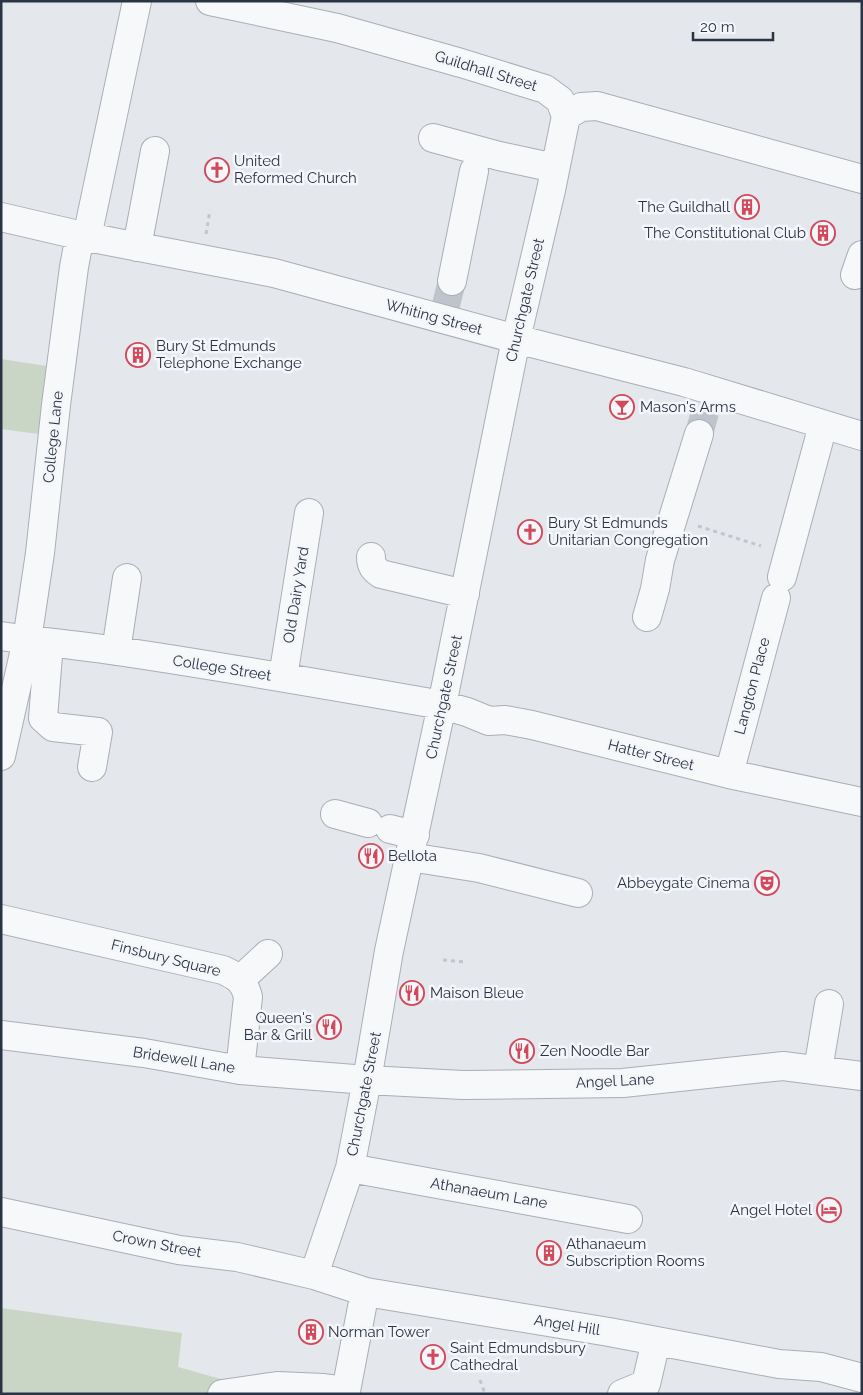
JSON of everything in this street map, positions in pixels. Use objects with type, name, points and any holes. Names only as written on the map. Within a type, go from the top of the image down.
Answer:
[{"type":"street","name":"College Lane","points":[[26,640],[40,553],[56,405],[74,267],[83,236],[137,1]]},
{"type":"street","name":"Guildhall Street","points":[[210,1],[337,28],[545,89],[560,100],[566,116]]},
{"type":"street","points":[[566,116],[581,107],[598,106],[862,179]]},
{"type":"street","name":"Churchgate Street","points":[[314,1274],[350,1168],[367,1080],[389,951],[396,836],[442,706],[516,339],[551,190],[566,116]]},
{"type":"street","points":[[433,138],[499,156],[555,168]]},
{"type":"street","points":[[137,246],[155,151]]},
{"type":"street","points":[[447,302],[474,171]]},
{"type":"street","name":"Whiting Street","points":[[1,216],[83,236],[274,273],[447,302],[516,339],[684,382],[705,412],[823,425],[862,436]]},
{"type":"street","points":[[647,617],[655,589],[660,560],[705,412]]},
{"type":"street","name":"Langton Place","points":[[728,774],[823,425]]},
{"type":"street","name":"Old Dairy Yard","points":[[283,677],[310,513]]},
{"type":"street","points":[[371,557],[371,564],[381,574],[464,594]]},
{"type":"street","points":[[116,651],[127,578]]},
{"type":"street","points":[[1,756],[26,640]]},
{"type":"street","points":[[26,640],[43,718],[53,727],[98,732],[92,767]]},
{"type":"street","name":"College Street","points":[[26,640],[116,651],[283,677],[442,706]]},
{"type":"street","name":"Hatter Street","points":[[442,706],[467,712],[488,721],[505,720],[532,725],[728,774],[862,802]]},
{"type":"street","points":[[335,814],[479,868],[578,893]]},
{"type":"street","name":"Finsbury Square","points":[[1,919],[223,970],[240,980],[246,988],[248,997],[240,1070]]},
{"type":"street","points":[[240,980],[268,954]]},
{"type":"street","points":[[818,1070],[829,1004]]},
{"type":"street","name":"Bridewell Lane","points":[[1,1035],[144,1053],[240,1070],[367,1080]]},
{"type":"street","name":"Angel Lane","points":[[367,1080],[462,1085],[623,1083],[783,1066],[862,1076]]},
{"type":"street","name":"Athanaeum Lane","points":[[350,1168],[628,1219]]},
{"type":"street","name":"Crown Street","points":[[1,1212],[180,1250],[237,1257],[314,1274]]},
{"type":"street","name":"Angel Hill","points":[[314,1274],[366,1292],[609,1332],[779,1364],[822,1367],[862,1378]]},
{"type":"street","points":[[222,1394],[256,1391],[277,1386],[346,1392],[362,1307]]},
{"type":"street","points":[[622,1394],[646,1384],[656,1341]]},
{"type":"street","name":"Angel Hill","points":[[822,1367],[862,1361]]},
{"type":"path","points":[[673,517],[782,577]]},
{"type":"path","points":[[444,960],[466,962]]},
{"type":"path","points":[[480,1380],[485,1394]]},
{"type":"green space","points":[[1,359],[47,366],[39,434],[1,429]]},
{"type":"green space","points":[[1,1308],[182,1333],[178,1367],[257,1389],[254,1394],[1,1394]]},
{"type":"tunnel","points":[[446,305],[452,281]]},
{"type":"tunnel","points":[[699,434],[705,412]]},
{"type":"place","name":"United Reformed Church","points":[[217,170]]},
{"type":"place","name":"The Guildhall","points":[[747,207]]},
{"type":"place","name":"The Constitutional Club","points":[[823,233]]},
{"type":"place","name":"Bury St Edmunds Telephone Exchange","points":[[138,355]]},
{"type":"place","name":"Mason's Arms","points":[[622,407]]},
{"type":"place","name":"Bury St Edmunds Unitarian Congregation","points":[[530,532]]},
{"type":"place","name":"Bellota","points":[[371,856]]},
{"type":"place","name":"Abbeygate Cinema","points":[[767,883]]},
{"type":"place","name":"Maison Bleue","points":[[412,993]]},
{"type":"place","name":"Queen's Bar & Grill","points":[[329,1027]]},
{"type":"place","name":"Zen Noodle Bar","points":[[522,1051]]},
{"type":"place","name":"Angel Hotel","points":[[829,1210]]},
{"type":"place","name":"Athanaeum Subscription Rooms","points":[[549,1253]]},
{"type":"place","name":"Norman Tower","points":[[311,1332]]},
{"type":"place","name":"Saint Edmundsbury Cathedral","points":[[433,1357]]}]
